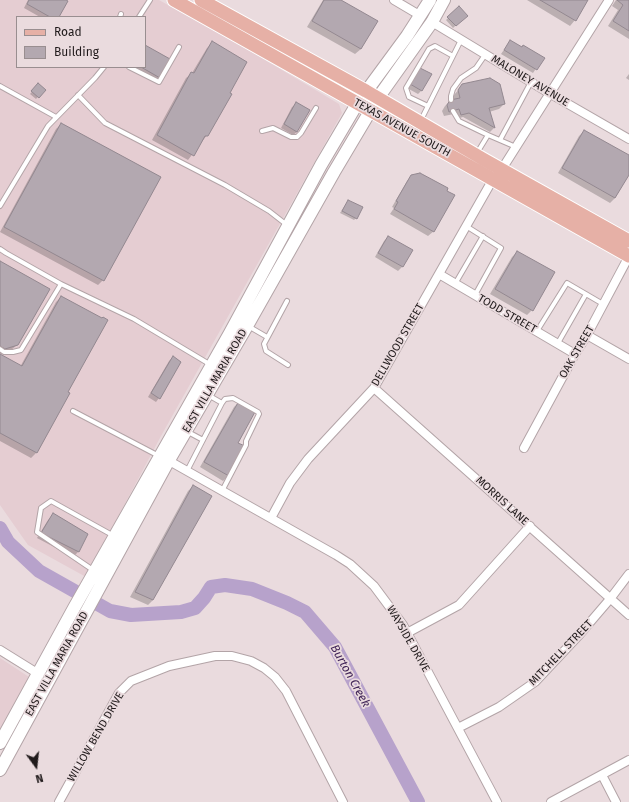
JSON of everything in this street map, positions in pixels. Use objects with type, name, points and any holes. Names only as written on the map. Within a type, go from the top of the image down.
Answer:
[{"type":"main road","name":"TEXAS AVENUE SOUTH","points":[[174,0],[357,104],[629,241]]},
{"type":"main road","name":"TEXAS AVENUE SOUTH","points":[[201,0],[366,91],[476,155],[498,174],[629,256]]},
{"type":"main road","name":"EAST VILLA MARIA ROAD","points":[[0,770],[97,593],[212,365],[321,165],[357,104],[408,36],[430,0]]},
{"type":"main road","name":"EAST VILLA MARIA ROAD","points":[[0,743],[114,537],[164,458],[186,431],[370,110],[432,22],[444,0]]},
{"type":"street","points":[[394,0],[421,16]]},
{"type":"street","name":"DELLWOOD STREET","points":[[271,518],[290,483],[308,459],[374,388],[466,226],[609,0]]},
{"type":"street","name":"MALONEY AVENUE","points":[[432,22],[485,55],[629,139]]},
{"type":"street","name":"OAK STREET","points":[[524,448],[629,256]]},
{"type":"street","name":"TODD STREET","points":[[439,274],[575,354]]},
{"type":"street","points":[[587,335],[629,359]]},
{"type":"street","name":"MORRIS LANE","points":[[374,388],[629,615]]},
{"type":"street","name":"WAYSIDE DRIVE","points":[[164,458],[186,472],[336,555],[350,564],[374,586],[394,612],[407,633],[497,802]]},
{"type":"street","points":[[407,633],[459,605],[530,526]]},
{"type":"street","name":"MITCHELL STREET","points":[[458,728],[499,707],[535,682],[580,634],[629,574]]},
{"type":"street","points":[[0,650],[38,673]]},
{"type":"street","name":"WILLOW BEND DRIVE","points":[[60,802],[119,693],[131,681],[169,666],[215,656],[232,656],[251,661],[264,668],[275,677],[286,691],[343,802]]},
{"type":"street","points":[[551,802],[629,760]]},
{"type":"street","points":[[602,775],[616,802]]},
{"type":"lane","points":[[140,16],[150,0]]},
{"type":"lane","points":[[420,122],[461,40]]},
{"type":"lane","points":[[428,106],[409,97],[406,88],[429,49],[434,46],[453,56]]},
{"type":"lane","points":[[131,68],[159,82],[179,47]]},
{"type":"lane","points":[[452,100],[451,96],[453,89],[461,78],[476,68],[485,55]]},
{"type":"lane","points":[[0,206],[48,126],[103,68]]},
{"type":"lane","points":[[500,140],[531,82]]},
{"type":"lane","points":[[0,86],[56,117]]},
{"type":"lane","points":[[78,95],[105,123],[225,185],[269,211],[288,226]]},
{"type":"lane","points":[[262,131],[273,128],[291,137],[296,137],[301,133],[316,108]]},
{"type":"lane","points":[[453,111],[458,121],[516,147]]},
{"type":"lane","points":[[476,155],[488,135]]},
{"type":"lane","points":[[466,226],[501,248],[475,295]]},
{"type":"lane","points":[[455,284],[483,236]]},
{"type":"lane","points":[[0,249],[61,284],[127,316],[212,365]]},
{"type":"lane","points":[[537,331],[567,283],[603,304]]},
{"type":"lane","points":[[0,349],[4,352],[21,350],[61,284]]},
{"type":"lane","points":[[558,343],[586,294]]},
{"type":"lane","points":[[287,301],[264,344],[266,351],[288,364]]},
{"type":"lane","points":[[247,326],[267,337]]},
{"type":"lane","points":[[207,394],[222,403]]},
{"type":"lane","points":[[186,472],[222,403],[225,399],[233,398],[259,414],[246,441],[246,445],[222,491]]},
{"type":"lane","points":[[73,411],[164,458]]},
{"type":"lane","points":[[186,431],[203,440]]},
{"type":"lane","points":[[95,571],[37,532],[41,508],[51,501],[114,537]]},
{"type":"shaded area","points":[[0,0],[159,0],[250,51],[339,104],[342,113],[161,436],[86,577],[28,545],[0,505]]},
{"type":"shaded area","points":[[0,658],[29,677],[0,730]]},
{"type":"building","points":[[29,0],[68,1],[60,16],[48,16],[27,4]]},
{"type":"building","points":[[324,0],[341,0],[378,21],[361,49],[312,21]]},
{"type":"building","points":[[540,0],[588,0],[576,21]]},
{"type":"building","points":[[617,0],[629,0],[629,31],[613,21],[623,5]]},
{"type":"building","points":[[459,6],[468,16],[456,26],[447,17]]},
{"type":"building","points":[[510,40],[522,47],[523,45],[545,58],[537,70],[504,50]]},
{"type":"building","points":[[212,41],[247,62],[230,93],[232,94],[208,136],[205,136],[194,156],[157,135],[191,72],[194,73]]},
{"type":"building","points":[[146,46],[170,59],[160,78],[143,68],[146,68]]},
{"type":"building","points":[[420,68],[432,74],[422,91],[410,84]]},
{"type":"building","points":[[490,78],[500,84],[505,104],[489,108],[495,128],[469,113],[461,115],[459,109],[449,112],[447,105],[450,100],[460,98],[458,90],[462,84]]},
{"type":"building","points":[[38,83],[46,90],[39,98],[31,91]]},
{"type":"building","points":[[296,102],[310,110],[297,132],[284,124]]},
{"type":"building","points":[[61,123],[161,177],[104,281],[4,227]]},
{"type":"building","points":[[584,130],[629,155],[629,175],[615,198],[562,168]]},
{"type":"building","points":[[420,173],[448,188],[447,191],[455,195],[434,232],[394,209],[398,202],[396,201],[411,175]]},
{"type":"building","points":[[348,200],[363,207],[357,219],[342,211]]},
{"type":"building","points":[[388,236],[413,250],[403,267],[378,253]]},
{"type":"building","points":[[517,251],[555,272],[533,311],[495,289]]},
{"type":"building","points":[[0,261],[50,289],[18,345],[5,349],[0,346]]},
{"type":"building","points":[[61,296],[108,320],[68,392],[70,393],[37,453],[0,433],[0,354],[22,366]]},
{"type":"building","points":[[173,356],[181,362],[160,399],[151,393]]},
{"type":"building","points":[[239,401],[255,412],[238,443],[245,446],[229,476],[204,462]]},
{"type":"building","points":[[193,485],[212,496],[153,600],[135,592]]},
{"type":"building","points":[[53,513],[88,534],[79,552],[41,533]]},
{"type":"waterway","name":"Burton Creek","points":[[0,528],[8,542],[39,571],[110,611],[131,615],[181,612],[195,608],[211,587],[225,585],[252,589],[305,612],[335,647],[418,802]]}]
